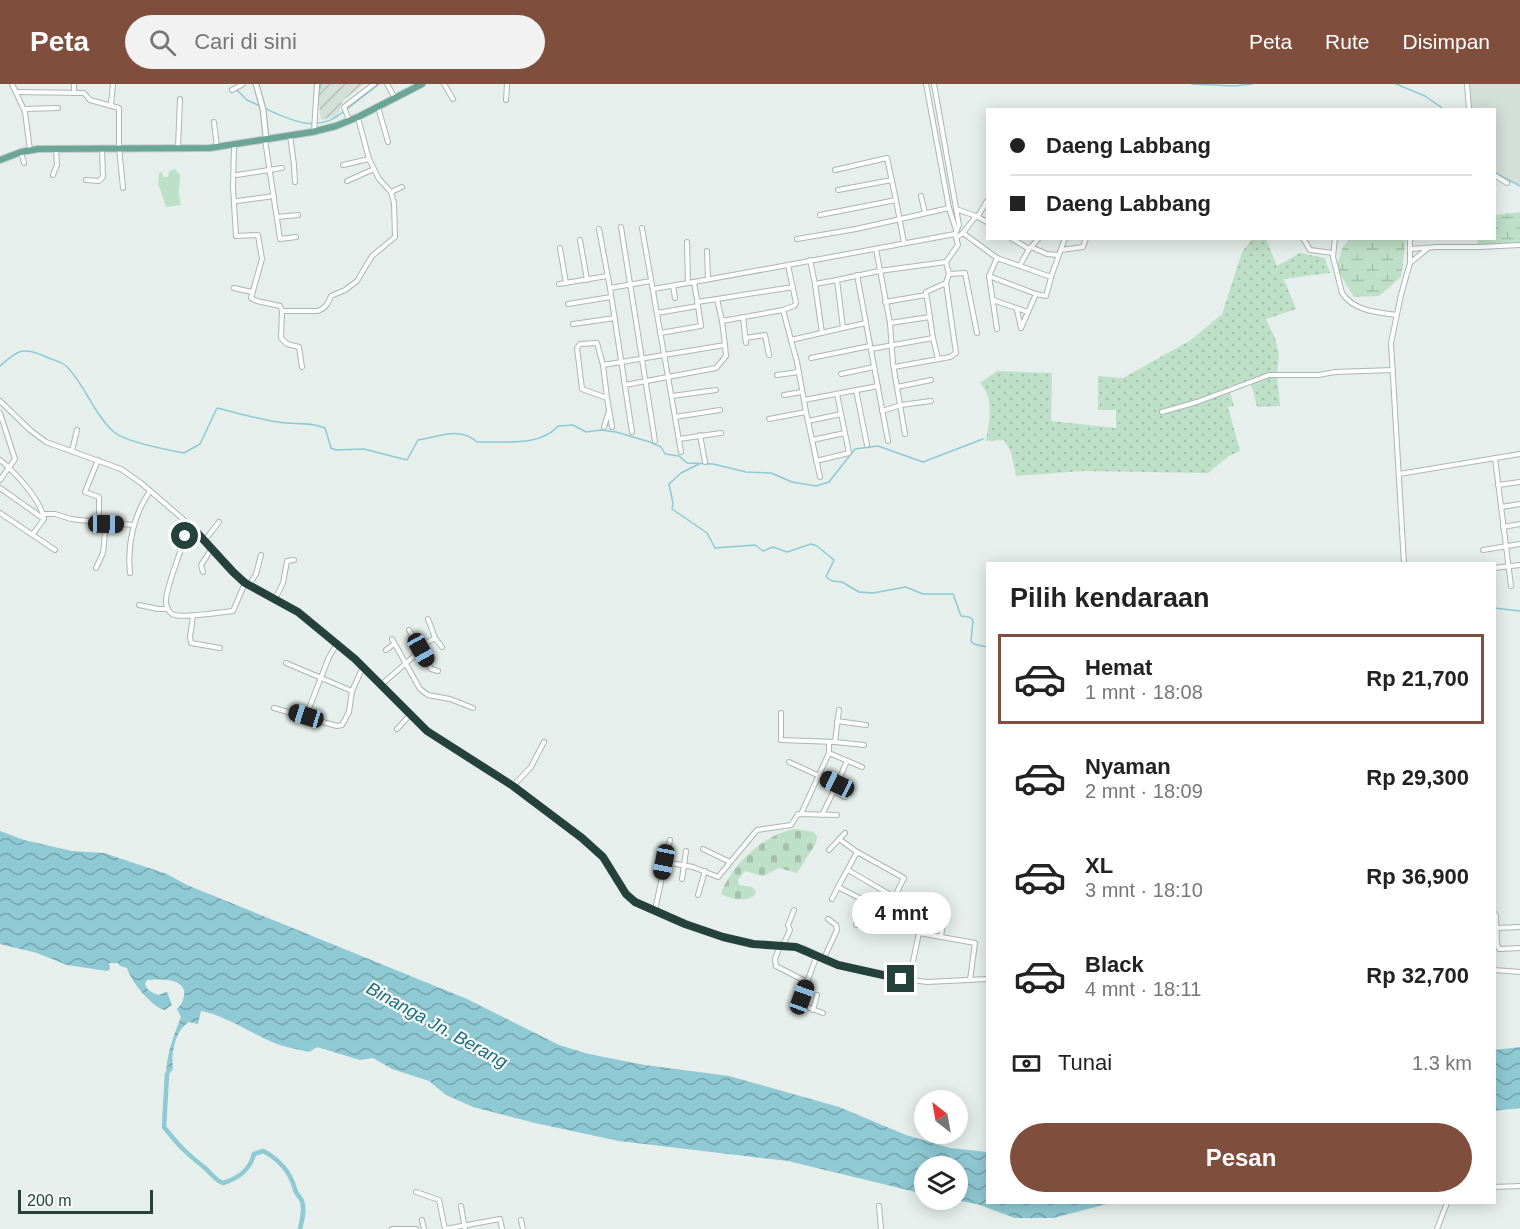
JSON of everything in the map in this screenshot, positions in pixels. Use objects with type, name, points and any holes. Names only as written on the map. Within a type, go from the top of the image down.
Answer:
[{"type":"main road","points":[[0,160],[21,152],[56,147],[217,147],[290,135],[314,126],[349,117],[358,117],[422,84]]},
{"type":"street","points":[[12,84],[24,109],[30,150]]},
{"type":"street","points":[[74,84],[74,93]]},
{"type":"street","points":[[111,104],[113,84]]},
{"type":"street","points":[[256,84],[263,109],[280,239],[296,237]]},
{"type":"street","points":[[314,126],[317,84]]},
{"type":"street","points":[[349,117],[344,107],[374,84]]},
{"type":"street","points":[[387,84],[395,98]]},
{"type":"street","points":[[444,84],[453,99]]},
{"type":"street","points":[[506,100],[507,84]]},
{"type":"street","points":[[814,284],[879,271],[946,262],[958,245],[926,84]]},
{"type":"street","points":[[934,84],[959,225],[956,234]]},
{"type":"street","points":[[1467,84],[1469,108]]},
{"type":"street","points":[[233,89],[242,85]]},
{"type":"street","points":[[16,92],[84,93],[90,100],[119,108],[119,147],[123,189]]},
{"type":"street","points":[[178,147],[180,99]]},
{"type":"street","points":[[378,107],[388,142]]},
{"type":"street","points":[[24,109],[57,108]]},
{"type":"street","points":[[282,311],[318,312],[327,306],[331,296],[351,287],[372,256],[395,237],[394,203],[391,192],[379,179],[369,159],[358,117]]},
{"type":"street","points":[[214,122],[217,147]]},
{"type":"street","points":[[290,135],[295,182]]},
{"type":"street","points":[[234,144],[233,187],[236,236],[258,235],[262,259],[252,292],[253,300],[280,306],[282,311],[281,338],[287,344],[300,346],[302,367]]},
{"type":"street","points":[[53,175],[57,165],[56,147]]},
{"type":"street","points":[[86,180],[99,182],[103,177],[102,148]]},
{"type":"street","points":[[21,152],[24,163]]},
{"type":"street","points":[[835,170],[887,158],[904,243]]},
{"type":"street","points":[[343,165],[369,159]]},
{"type":"street","points":[[237,175],[282,168]]},
{"type":"street","points":[[347,181],[374,169]]},
{"type":"street","points":[[1496,176],[1507,183]]},
{"type":"street","points":[[838,190],[892,180]]},
{"type":"street","points":[[391,192],[402,187]]},
{"type":"street","points":[[237,201],[274,196]]},
{"type":"street","points":[[921,196],[925,213]]},
{"type":"street","points":[[820,215],[896,200]]},
{"type":"street","points":[[652,289],[963,233],[986,202]]},
{"type":"street","points":[[797,239],[949,208]]},
{"type":"street","points":[[956,209],[986,221]]},
{"type":"street","points":[[277,218],[298,215]]},
{"type":"street","points":[[621,227],[655,441]]},
{"type":"street","points":[[642,228],[681,452]]},
{"type":"street","points":[[599,229],[632,432]]},
{"type":"street","points":[[963,233],[997,258],[1051,277]]},
{"type":"street","points":[[580,240],[587,279]]},
{"type":"street","points":[[1015,240],[1047,254],[1058,255]]},
{"type":"street","points":[[1020,265],[1037,240]]},
{"type":"street","points":[[989,276],[1046,296],[1064,240]]},
{"type":"street","points":[[1061,250],[1083,247],[1085,240]]},
{"type":"street","points":[[1304,240],[1310,250],[1333,253]]},
{"type":"street","points":[[1335,240],[1333,253],[1342,293],[1349,302],[1358,307],[1396,315]]},
{"type":"street","points":[[1404,562],[1391,343],[1410,263],[1410,240]]},
{"type":"street","points":[[687,242],[688,283]]},
{"type":"street","points":[[1410,249],[1520,245]]},
{"type":"street","points":[[560,248],[566,283]]},
{"type":"street","points":[[876,249],[890,323],[894,367],[905,434]]},
{"type":"street","points":[[1410,263],[1427,249]]},
{"type":"street","points":[[707,251],[708,279]]},
{"type":"street","points":[[997,258],[989,276],[998,329]]},
{"type":"street","points":[[810,260],[822,333]]},
{"type":"street","points":[[894,367],[950,357],[956,353],[946,283],[949,274],[946,262]]},
{"type":"street","points":[[722,321],[783,310],[796,304],[788,265]]},
{"type":"street","points":[[949,274],[965,273],[977,333]]},
{"type":"street","points":[[857,275],[888,441]]},
{"type":"street","points":[[559,284],[608,276]]},
{"type":"street","points":[[837,280],[843,328]]},
{"type":"street","points":[[610,288],[651,281]]},
{"type":"street","points":[[660,333],[701,326],[694,282]]},
{"type":"street","points":[[938,359],[926,295],[927,290],[946,283]]},
{"type":"street","points":[[673,286],[675,298]]},
{"type":"street","points":[[657,313],[717,298],[793,287]]},
{"type":"street","points":[[234,288],[252,292]]},
{"type":"street","points":[[1017,309],[1021,328],[1036,294]]},
{"type":"street","points":[[885,302],[926,295]]},
{"type":"street","points":[[568,304],[611,297]]},
{"type":"street","points":[[625,385],[716,368],[726,356],[717,298]]},
{"type":"street","points":[[993,300],[1028,312]]},
{"type":"street","points":[[783,310],[799,372],[820,477]]},
{"type":"street","points":[[743,317],[745,341],[765,336],[769,355]]},
{"type":"street","points":[[890,323],[930,317]]},
{"type":"street","points":[[573,324],[615,318]]},
{"type":"street","points":[[791,340],[866,323]]},
{"type":"street","points":[[811,358],[933,338]]},
{"type":"street","points":[[607,398],[582,389],[578,345],[596,342],[603,365],[612,427]]},
{"type":"street","points":[[603,365],[725,345]]},
{"type":"street","points":[[841,374],[874,367]]},
{"type":"street","points":[[1162,412],[1206,399],[1269,375],[1318,375],[1335,372],[1393,370]]},
{"type":"street","points":[[777,375],[799,372]]},
{"type":"street","points":[[897,387],[931,380]]},
{"type":"street","points":[[804,400],[878,386]]},
{"type":"street","points":[[672,396],[716,390]]},
{"type":"street","points":[[856,390],[867,445]]},
{"type":"street","points":[[784,395],[802,392]]},
{"type":"street","points":[[816,461],[849,453],[837,394]]},
{"type":"street","points":[[0,401],[39,437],[52,445],[121,469],[150,490],[191,526],[233,572],[247,584],[304,616],[363,667],[434,736],[548,811],[603,857],[631,899],[698,929],[739,942],[803,948],[854,969],[927,982],[986,979]]},
{"type":"street","points":[[882,411],[900,405],[931,401]]},
{"type":"street","points":[[0,480],[15,456],[0,412],[5,406]]},
{"type":"street","points":[[603,427],[609,409]]},
{"type":"street","points":[[675,417],[720,410]]},
{"type":"street","points":[[769,419],[806,412]]},
{"type":"street","points":[[808,421],[841,414]]},
{"type":"street","points":[[72,451],[76,430]]},
{"type":"street","points":[[0,432],[7,437]]},
{"type":"street","points":[[679,439],[721,433]]},
{"type":"street","points":[[812,440],[845,433]]},
{"type":"street","points":[[700,435],[705,462]]},
{"type":"street","points":[[1399,474],[1520,454]]},
{"type":"street","points":[[1495,458],[1511,586]]},
{"type":"street","points":[[0,460],[22,480],[43,517]]},
{"type":"street","points":[[98,460],[85,492],[99,497],[99,522]]},
{"type":"street","points":[[1498,485],[1520,482]]},
{"type":"street","points":[[0,488],[43,517]]},
{"type":"street","points":[[130,573],[129,554],[134,525],[150,490]]},
{"type":"street","points":[[1501,507],[1520,504]]},
{"type":"street","points":[[0,513],[55,550]]},
{"type":"street","points":[[33,534],[43,517],[55,514],[71,519],[106,524],[134,525]]},
{"type":"street","points":[[205,540],[219,522]]},
{"type":"street","points":[[96,568],[103,552],[106,524]]},
{"type":"street","points":[[1503,527],[1520,524]]},
{"type":"street","points":[[191,526],[182,544],[167,591],[168,609],[175,616],[233,611],[255,574],[261,555]]},
{"type":"street","points":[[1483,550],[1520,544]]},
{"type":"street","points":[[203,572],[201,565],[212,548]]},
{"type":"street","points":[[275,599],[283,583],[287,561],[294,560]]},
{"type":"street","points":[[1496,568],[1520,565]]},
{"type":"street","points":[[139,604],[168,609]]},
{"type":"street","points":[[193,616],[191,644],[220,648]]},
{"type":"street","points":[[428,619],[435,638],[442,647]]},
{"type":"street","points":[[409,630],[431,669],[438,671]]},
{"type":"street","points":[[381,685],[435,638]]},
{"type":"street","points":[[386,650],[393,641],[415,683],[424,692],[473,708]]},
{"type":"street","points":[[306,716],[337,644]]},
{"type":"street","points":[[286,663],[352,691]]},
{"type":"street","points":[[274,708],[339,726],[349,712],[352,691],[363,667]]},
{"type":"street","points":[[801,814],[830,753],[839,710]]},
{"type":"street","points":[[781,713],[781,740],[864,746]]},
{"type":"street","points":[[397,729],[411,714]]},
{"type":"street","points":[[837,721],[866,725]]},
{"type":"street","points":[[513,786],[531,767],[544,742]]},
{"type":"street","points":[[830,753],[861,767]]},
{"type":"street","points":[[822,814],[847,761]]},
{"type":"street","points":[[789,762],[837,784]]},
{"type":"street","points":[[833,791],[845,797]]},
{"type":"street","points":[[664,862],[705,871],[718,877],[756,830],[791,825],[798,814],[837,815]]},
{"type":"street","points":[[829,850],[845,833]]},
{"type":"street","points":[[839,839],[857,852],[904,878],[887,912]]},
{"type":"street","points":[[654,910],[670,840]]},
{"type":"street","points":[[703,849],[730,862]]},
{"type":"street","points":[[682,879],[686,851]]},
{"type":"street","points":[[832,899],[857,852]]},
{"type":"street","points":[[848,870],[894,897]]},
{"type":"street","points":[[698,895],[705,871]]},
{"type":"street","points":[[838,887],[887,912],[904,926],[919,933],[975,943],[970,980]]},
{"type":"street","points":[[856,925],[866,901]]},
{"type":"street","points":[[941,937],[945,909]]},
{"type":"street","points":[[794,910],[789,924],[790,930],[775,959],[776,966],[807,982]]},
{"type":"street","points":[[1496,915],[1499,949],[1520,948]]},
{"type":"street","points":[[824,958],[837,930],[836,925],[828,919]]},
{"type":"street","points":[[1496,931],[1520,927]]},
{"type":"street","points":[[909,980],[919,933]]},
{"type":"street","points":[[817,955],[800,1004],[823,1013]]},
{"type":"street","points":[[1496,970],[1520,972]]},
{"type":"street","points":[[813,1010],[817,995]]},
{"type":"street","points":[[1496,1187],[1520,1186]]},
{"type":"street","points":[[416,1192],[440,1200],[445,1229],[500,1219],[502,1229]]},
{"type":"street","points":[[1437,1229],[1447,1204]]},
{"type":"street","points":[[460,1206],[464,1227]]},
{"type":"street","points":[[879,1206],[881,1229]]},
{"type":"street","points":[[422,1220],[424,1229]]},
{"type":"street","points":[[521,1220],[523,1229]]},
{"type":"street","points":[[392,1229],[416,1229]]},
{"type":"shaded area","points":[[318,84],[364,84],[342,101],[338,116],[321,120]]},
{"type":"shaded area","points":[[1469,84],[1520,84],[1520,186],[1496,173],[1496,108],[1470,108]]},
{"type":"green space","points":[[175,169],[180,175],[181,205],[166,207],[158,183],[159,173],[162,172],[163,177],[168,177],[169,171]]},
{"type":"green space","points":[[1520,212],[1520,243],[1477,247],[1478,240],[1496,240],[1496,215]]},
{"type":"green space","points":[[1251,240],[1266,240],[1277,266],[1300,253],[1325,258],[1330,273],[1284,279],[1296,309],[1266,319],[1275,338],[1279,355],[1277,375],[1280,406],[1257,407],[1251,383],[1228,386],[1234,406],[1228,407],[1240,451],[1229,456],[1208,473],[1083,471],[1016,476],[1011,452],[1004,440],[986,441],[989,403],[985,389],[980,383],[997,371],[1052,373],[1051,421],[1116,428],[1116,410],[1098,410],[1098,376],[1123,378],[1191,340],[1222,314],[1242,252]]},
{"type":"green space","points":[[1348,240],[1406,240],[1401,277],[1379,296],[1354,297],[1336,268],[1342,249]]},
{"type":"green space","points":[[797,829],[813,832],[817,836],[816,843],[797,873],[779,868],[763,876],[745,871],[738,880],[739,885],[752,887],[756,891],[754,896],[738,899],[721,894],[733,872],[751,852],[773,836]]},
{"type":"water","name":"Binanga Jn. Berang","points":[[0,831],[24,840],[72,851],[104,853],[167,874],[187,885],[467,999],[559,1045],[589,1054],[645,1065],[729,1076],[839,1107],[914,1137],[914,1144],[936,1144],[950,1148],[986,1152],[986,1204],[1107,1204],[1053,1218],[1015,1218],[968,1202],[968,1156],[914,1156],[914,1192],[788,1161],[619,1141],[473,1107],[446,1095],[429,1081],[392,1069],[373,1058],[360,1060],[317,1047],[309,1052],[285,1047],[219,1016],[201,1011],[198,1024],[189,1022],[177,1036],[173,1050],[173,1069],[166,1078],[169,1054],[181,1017],[177,1009],[184,996],[181,985],[171,980],[147,980],[145,984],[150,991],[158,995],[167,992],[172,1005],[165,1010],[148,999],[127,968],[118,963],[109,963],[110,969],[107,971],[67,965],[37,953],[0,944]]},
{"type":"water","points":[[1520,1047],[1520,1108],[1496,1111],[1496,1050]]},
{"type":"waterway","points":[[318,95],[321,84]]},
{"type":"waterway","points":[[347,109],[379,84]]},
{"type":"waterway","points":[[1192,84],[1234,86],[1252,84]]},
{"type":"waterway","points":[[1396,84],[1425,96],[1442,108]]},
{"type":"waterway","points":[[237,90],[247,100],[260,106]]},
{"type":"waterway","points":[[264,108],[284,117],[314,124],[333,119],[343,112]]},
{"type":"waterway","points":[[1496,173],[1520,186]]},
{"type":"waterway","points":[[0,366],[11,357],[25,351],[60,362],[71,371],[100,416],[114,432],[137,442],[184,453],[200,444],[217,408],[270,421],[319,426],[325,428],[331,448],[336,450],[364,449],[407,460],[418,440],[441,435],[463,435],[477,442],[520,442],[542,437],[551,433],[558,426],[573,425],[586,432],[601,430],[616,432],[650,442],[661,447],[665,454],[679,456],[687,463],[713,464],[746,472],[771,473],[792,482],[816,486],[829,482],[855,449],[878,446],[923,462],[983,439]]},
{"type":"waterway","points":[[699,464],[681,473],[669,484],[672,509],[707,533],[715,548],[755,545],[763,551],[773,547],[787,552],[811,544],[834,560],[826,577],[832,581],[842,582],[859,592],[873,593],[906,587],[923,594],[953,594],[961,616],[973,620],[971,641],[986,647]]},
{"type":"waterway","points":[[1496,608],[1520,611]]},
{"type":"waterway","points":[[167,1074],[164,1127],[174,1139],[223,1183],[243,1173],[250,1165],[254,1154],[263,1151],[274,1158],[287,1172],[302,1201],[300,1229]]},
{"type":"route","points":[[185,536],[191,526],[245,583],[309,620],[355,659],[427,731],[513,786],[582,838],[608,863],[626,894],[635,902],[685,924],[739,942],[803,948],[838,965],[901,979]]}]
